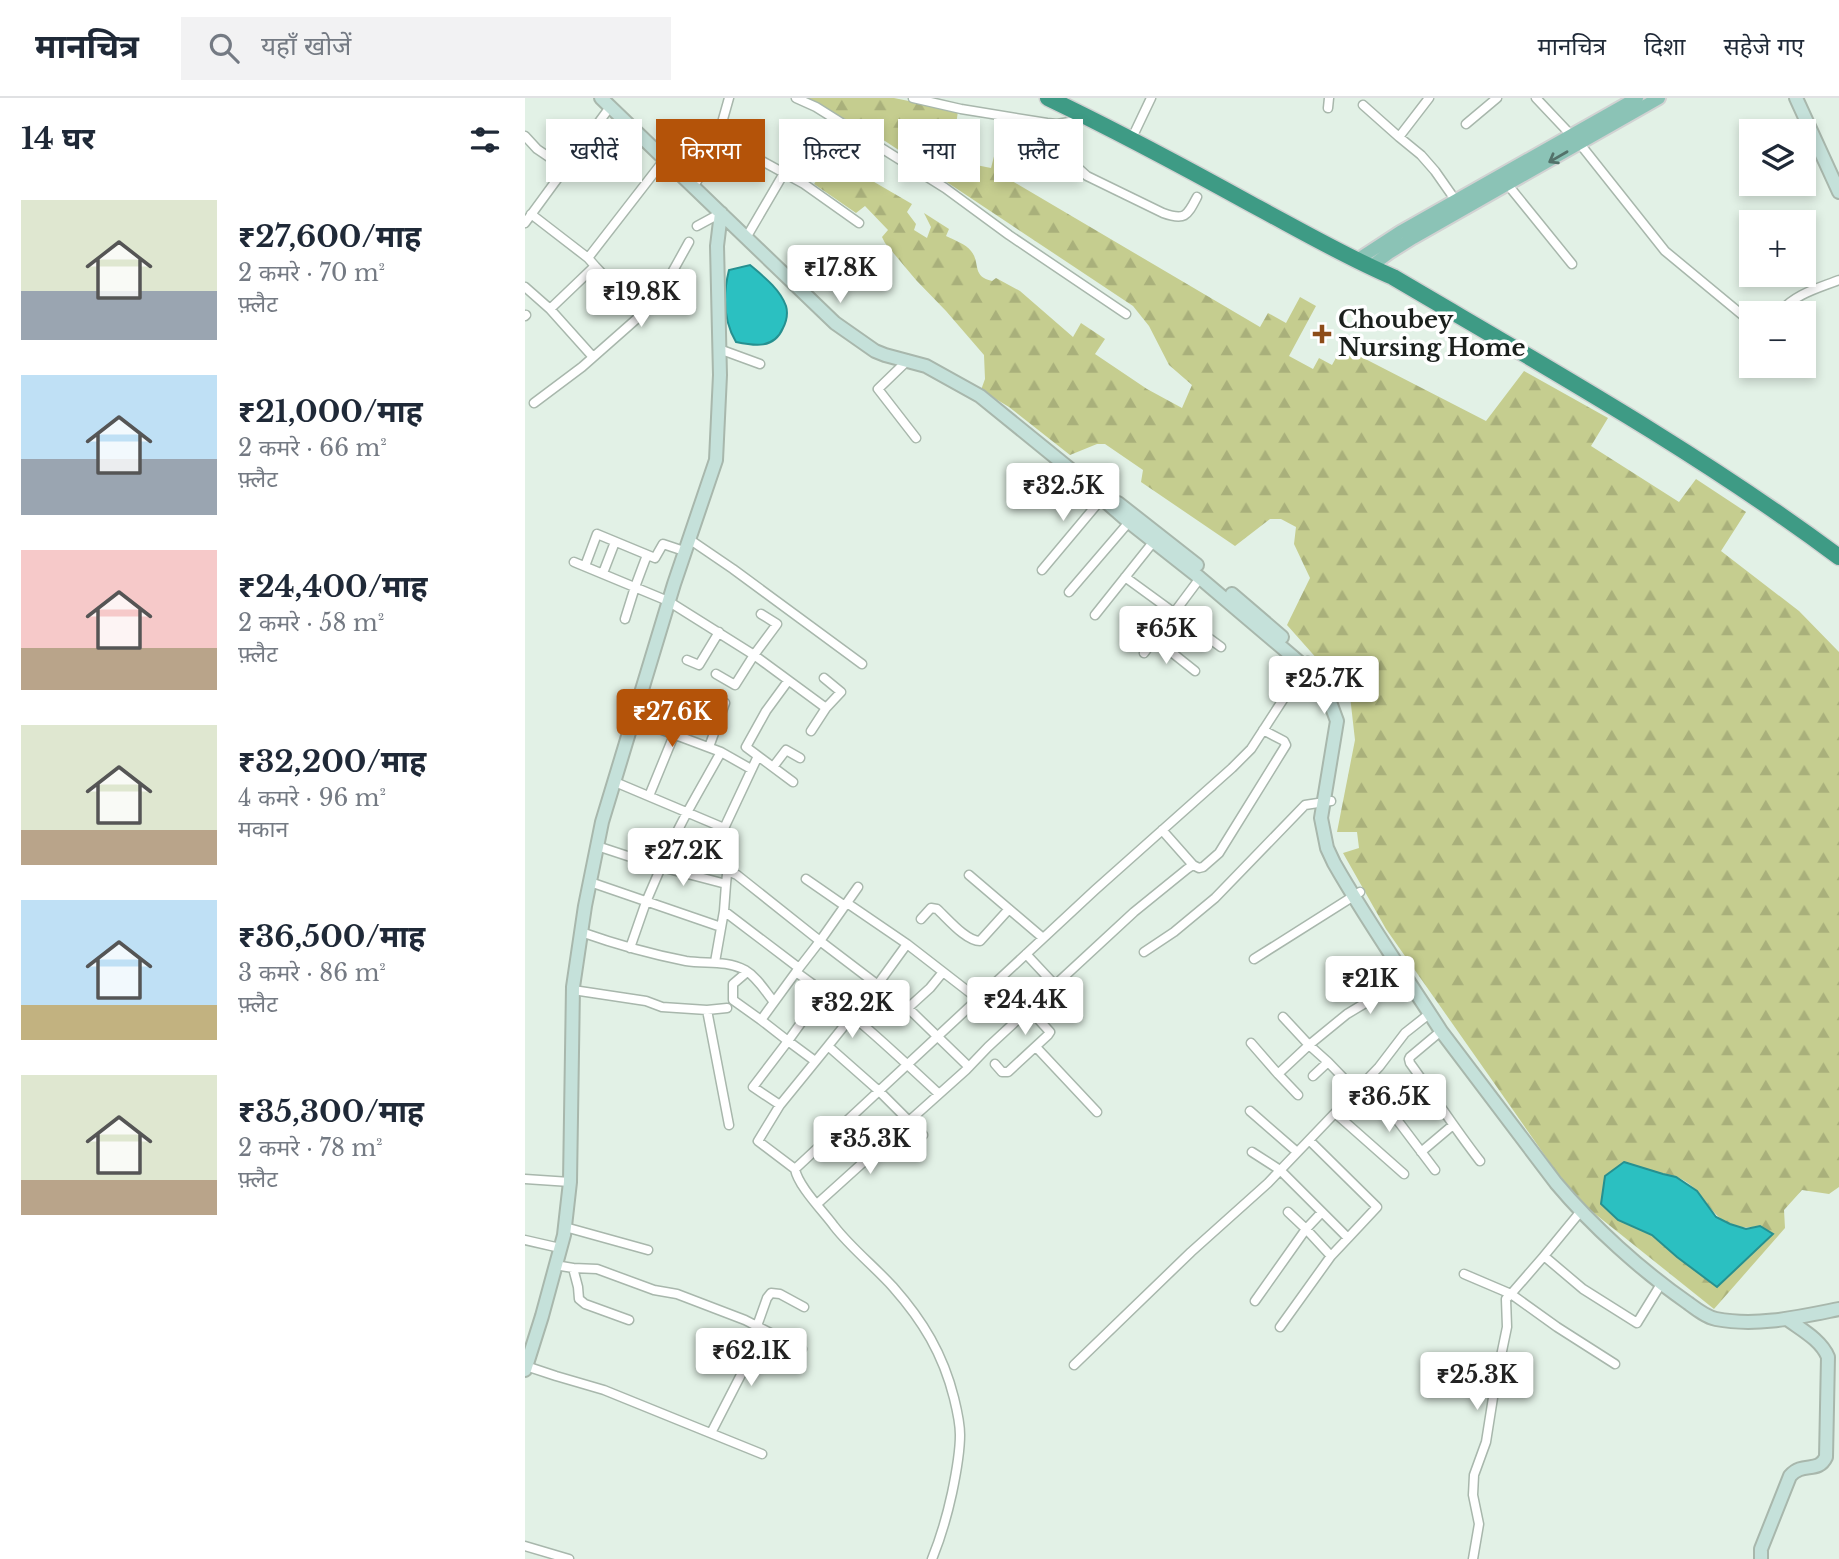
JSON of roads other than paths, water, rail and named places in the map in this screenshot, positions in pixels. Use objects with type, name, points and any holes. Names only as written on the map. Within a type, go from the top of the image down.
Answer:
[{"type":"highway","points":[[1048,98],[1084,120],[1132,136]]},
{"type":"highway","points":[[1066,98],[1367,261],[1611,404],[1764,504],[1839,557]]},
{"type":"main road","points":[[1367,261],[1508,185],[1637,98]]},
{"type":"main road","points":[[1367,261],[1456,201],[1659,98]]},
{"type":"street","points":[[723,119],[729,98]]},
{"type":"street","points":[[796,98],[816,107],[945,188],[1126,314]]},
{"type":"street","points":[[912,98],[1047,123],[1084,120],[1075,159],[1077,167],[1087,176],[1163,214],[1180,218],[1186,215],[1197,197]]},
{"type":"street","points":[[1132,136],[1151,98]]},
{"type":"street","points":[[1328,108],[1329,98]]},
{"type":"street","points":[[1399,137],[1429,98]]},
{"type":"street","points":[[1466,124],[1497,98]]},
{"type":"street","points":[[1536,98],[1576,140],[1665,251],[1739,312]]},
{"type":"street","points":[[1796,98],[1839,192]]},
{"type":"street","points":[[595,119],[606,102],[656,152]]},
{"type":"street","points":[[1363,105],[1421,155],[1456,201]]},
{"type":"street","points":[[525,136],[546,155]]},
{"type":"street","points":[[587,258],[656,170]]},
{"type":"street","points":[[746,237],[779,181]]},
{"type":"street","points":[[525,223],[555,182]]},
{"type":"street","points":[[688,182],[835,323],[875,351],[936,370],[980,397],[1092,487],[1099,488],[1129,522],[1324,679],[1342,716],[1340,741],[1327,802],[1329,818],[1340,858],[1356,894],[1407,976],[1423,995],[1428,1010],[1441,1031],[1581,1212],[1661,1284],[1702,1313],[1716,1319],[1756,1322],[1839,1309]]},
{"type":"street","points":[[693,187],[696,182]]},
{"type":"street","points":[[800,182],[859,223]]},
{"type":"street","points":[[1508,185],[1571,264]]},
{"type":"street","points":[[531,214],[596,266],[641,315]]},
{"type":"street","points":[[697,226],[721,214]]},
{"type":"street","points":[[721,214],[717,246],[720,375],[716,460],[668,601],[602,822],[573,990],[570,1182],[565,1227],[526,1368],[604,1390],[762,1454]]},
{"type":"street","points":[[534,403],[641,315],[664,287],[689,242]]},
{"type":"street","points":[[550,309],[596,266]]},
{"type":"street","points":[[1790,301],[1839,281]]},
{"type":"street","points":[[525,287],[550,309],[593,357]]},
{"type":"street","points":[[719,349],[760,364]]},
{"type":"street","points":[[908,360],[878,388],[916,438]]},
{"type":"street","points":[[1042,570],[1104,496]]},
{"type":"street","points":[[1104,496],[1175,546],[1266,622],[1306,664]]},
{"type":"street","points":[[1069,592],[1129,522]]},
{"type":"street","points":[[585,566],[597,534],[655,558],[663,544],[687,545],[733,569],[862,664]]},
{"type":"street","points":[[1095,615],[1154,541]]},
{"type":"street","points":[[603,573],[615,542]]},
{"type":"street","points":[[625,620],[647,555]]},
{"type":"street","points":[[574,562],[668,601],[754,655],[827,708]]},
{"type":"street","points":[[1125,577],[1221,647]]},
{"type":"street","points":[[1144,653],[1200,578]]},
{"type":"street","points":[[716,674],[735,685],[777,624],[761,614]]},
{"type":"street","points":[[687,660],[699,665],[719,632]]},
{"type":"street","points":[[1155,639],[1195,671]]},
{"type":"street","points":[[795,1169],[1043,938],[1233,768],[1251,749],[1306,664]]},
{"type":"street","points":[[811,731],[841,691],[824,678]]},
{"type":"street","points":[[788,681],[766,711],[746,747],[793,782]]},
{"type":"street","points":[[709,747],[725,703]]},
{"type":"street","points":[[632,719],[722,752],[751,769]]},
{"type":"street","points":[[1162,830],[1193,866],[1203,867],[1219,853],[1286,746],[1285,741],[1263,730]]},
{"type":"street","points":[[649,796],[674,734]]},
{"type":"street","points":[[773,767],[786,750],[800,758]]},
{"type":"street","points":[[630,948],[670,844],[722,752]]},
{"type":"street","points":[[719,839],[758,756]]},
{"type":"street","points":[[615,782],[724,828]]},
{"type":"street","points":[[1145,952],[1215,898],[1305,805],[1327,802]]},
{"type":"street","points":[[597,846],[726,884]]},
{"type":"street","points":[[817,1204],[969,1067],[1134,912],[1193,866]]},
{"type":"street","points":[[715,962],[728,872],[737,875],[908,1008],[969,1067]]},
{"type":"street","points":[[969,874],[1043,938]]},
{"type":"street","points":[[806,879],[907,944],[978,999]]},
{"type":"street","points":[[590,882],[720,927]]},
{"type":"street","points":[[761,1020],[857,887]]},
{"type":"street","points":[[1254,959],[1356,894]]},
{"type":"street","points":[[921,919],[932,908],[937,909],[976,942],[980,941],[1009,909]]},
{"type":"street","points":[[724,911],[824,992],[939,1094]]},
{"type":"street","points":[[581,932],[630,948],[690,962],[715,962],[735,966],[756,979],[774,1002]]},
{"type":"street","points":[[878,984],[907,944]]},
{"type":"street","points":[[1026,954],[1055,985]]},
{"type":"street","points":[[747,972],[733,984],[733,1000],[815,1061]]},
{"type":"street","points":[[908,1008],[943,972]]},
{"type":"street","points":[[1278,1074],[1347,1014],[1407,976]]},
{"type":"street","points":[[573,990],[646,1001],[662,1007],[706,1010],[727,1008]]},
{"type":"street","points":[[780,1105],[753,1087],[824,992]]},
{"type":"street","points":[[995,1064],[1002,1072],[1008,1072],[1049,1032],[1029,1009]]},
{"type":"street","points":[[706,1010],[729,1125]]},
{"type":"street","points":[[1074,1365],[1280,1170],[1367,1080],[1405,1033],[1428,1010]]},
{"type":"street","points":[[852,1016],[780,1105],[758,1141],[795,1169],[801,1184],[842,1236],[894,1289],[938,1349],[949,1378],[961,1433],[958,1468],[941,1537],[932,1559]]},
{"type":"street","points":[[1283,1017],[1356,1091]]},
{"type":"street","points":[[1441,1031],[1409,1059],[1410,1063],[1480,1161]]},
{"type":"street","points":[[1251,1043],[1297,1095]]},
{"type":"street","points":[[828,1046],[923,1135]]},
{"type":"street","points":[[1036,1047],[1097,1112]]},
{"type":"street","points":[[1313,1076],[1328,1062]]},
{"type":"street","points":[[1367,1080],[1435,1170]]},
{"type":"street","points":[[1250,1111],[1297,1152]]},
{"type":"street","points":[[1335,1112],[1404,1174]]},
{"type":"street","points":[[1421,1152],[1453,1125]]},
{"type":"street","points":[[1280,1327],[1331,1256],[1377,1207],[1309,1140]]},
{"type":"street","points":[[1252,1152],[1280,1170],[1348,1238]]},
{"type":"street","points":[[525,1180],[570,1182]]},
{"type":"street","points":[[1288,1212],[1331,1256]]},
{"type":"street","points":[[1255,1301],[1306,1229],[1322,1212]]},
{"type":"street","points":[[1473,1559],[1479,1524],[1473,1495],[1474,1475],[1491,1419],[1507,1327],[1506,1299],[1581,1212]]},
{"type":"street","points":[[565,1227],[648,1250]]},
{"type":"street","points":[[525,1240],[560,1248]]},
{"type":"street","points":[[1543,1256],[1583,1289],[1637,1322],[1661,1284]]},
{"type":"street","points":[[555,1265],[597,1269],[654,1290],[677,1294],[761,1328],[802,1349]]},
{"type":"street","points":[[573,1268],[579,1299],[585,1304],[629,1320]]},
{"type":"street","points":[[1464,1274],[1511,1294],[1557,1328],[1615,1364]]},
{"type":"street","points":[[711,1433],[761,1328],[767,1298],[771,1293],[780,1294],[804,1307]]},
{"type":"street","points":[[1761,1559],[1761,1549],[1790,1476],[1796,1469],[1819,1466],[1826,1457],[1828,1357],[1825,1348],[1787,1319]]},
{"type":"street","points":[[525,1545],[569,1559]]},
{"type":"water","points":[[750,265],[775,288],[787,309],[785,323],[779,335],[769,343],[736,342],[726,316],[725,298],[729,270]]},
{"type":"water","points":[[1624,1162],[1676,1177],[1697,1191],[1716,1217],[1730,1224],[1746,1229],[1760,1226],[1773,1234],[1717,1287],[1652,1235],[1618,1220],[1601,1204],[1605,1176]]},
{"type":"place","name":"Choubey Nursing Home","points":[[1322,334]]}]
